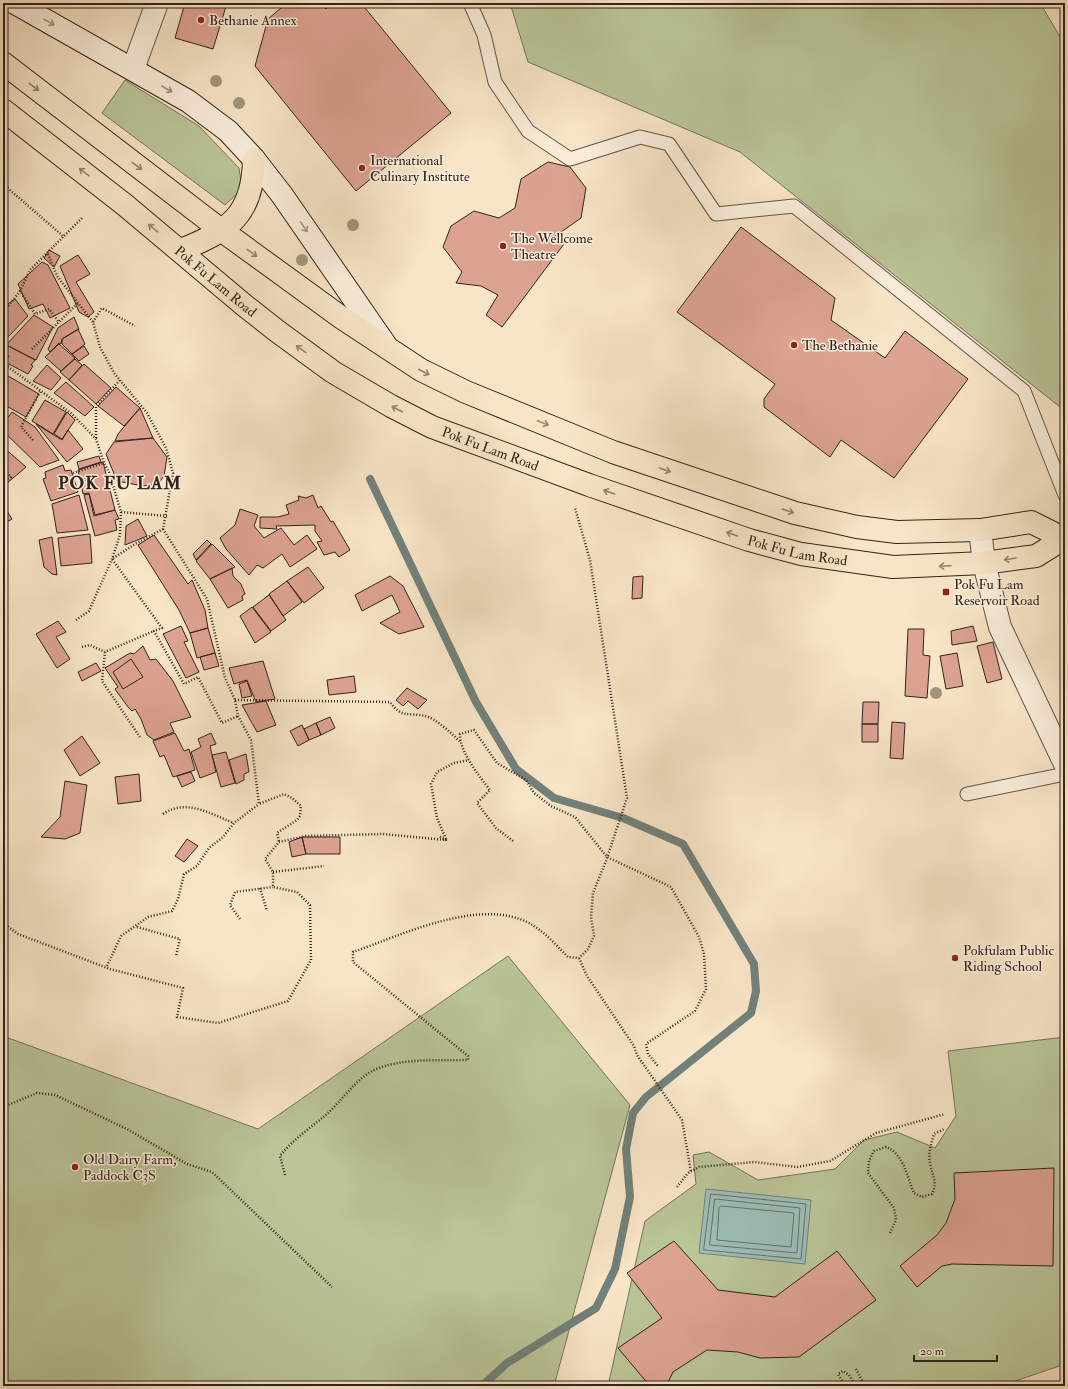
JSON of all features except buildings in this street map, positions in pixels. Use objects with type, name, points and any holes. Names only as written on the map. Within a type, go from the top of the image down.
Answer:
[{"type":"main road","name":"Pok Fu Lam Road","points":[[16,3],[188,101],[228,131],[254,159],[282,195],[391,351]]},
{"type":"main road","points":[[133,69],[157,3]]},
{"type":"main road","name":"Pok Fu Lam Road","points":[[3,63],[221,230],[342,318],[421,370],[466,392],[614,452],[795,513],[857,527],[897,532],[980,530],[1031,522],[1064,538]]},
{"type":"main road","name":"Pok Fu Lam Road","points":[[3,110],[126,205],[181,250],[244,305],[333,372],[391,406],[432,427],[611,493],[749,540],[801,554],[893,567],[984,563],[1036,556],[1064,538]]},
{"type":"main road","points":[[181,250],[202,242],[236,219],[248,199],[253,179],[254,159]]},
{"type":"main road","points":[[980,530],[984,563],[1000,627],[1065,764]]},
{"type":"lane","points":[[470,3],[484,35],[495,82],[528,131],[570,159],[640,137],[669,144],[716,214],[794,206],[1024,391],[1065,495]]},
{"type":"lane","points":[[967,794],[1065,774]]},
{"type":"path","points":[[3,184],[63,236]]},
{"type":"path","points":[[3,313],[20,291],[30,270],[48,254],[63,236],[82,218]]},
{"type":"path","points":[[48,254],[57,276],[93,322],[100,347],[120,380],[147,413],[166,448],[173,474],[167,516],[163,529],[112,559]]},
{"type":"path","points":[[20,291],[35,314],[50,309],[58,321]]},
{"type":"path","points":[[32,348],[78,303]]},
{"type":"path","points":[[93,322],[102,308],[135,326]]},
{"type":"path","points":[[3,363],[81,421],[96,439]]},
{"type":"path","points":[[76,620],[89,611],[112,559],[120,535],[121,512],[109,472],[104,463],[96,439],[96,406],[120,380]]},
{"type":"path","points":[[33,440],[21,427],[41,390]]},
{"type":"path","points":[[73,473],[104,463]]},
{"type":"path","points":[[3,468],[11,477],[3,481]]},
{"type":"path","points":[[3,507],[6,512],[3,515]]},
{"type":"path","points":[[575,508],[590,560],[627,798],[593,893],[592,917],[594,936],[588,948],[579,958]]},
{"type":"path","points":[[121,512],[167,516]]},
{"type":"path","points":[[163,529],[207,599],[225,678],[235,700],[238,716],[251,740],[259,804]]},
{"type":"path","points":[[82,647],[90,645],[105,652],[162,628],[112,559]]},
{"type":"path","points":[[154,631],[184,684],[198,678],[222,723],[238,716]]},
{"type":"path","points":[[105,652],[102,681],[140,738]]},
{"type":"path","points":[[235,700],[390,702],[396,710],[405,715],[426,716],[454,736],[462,745]]},
{"type":"path","points":[[513,841],[496,828],[477,803],[490,790],[469,760],[460,740],[460,734],[474,730],[497,763],[526,780],[534,794],[551,806],[575,817],[607,857],[671,886],[699,937],[704,954],[706,989],[695,1011],[646,1044],[648,1054],[658,1066]]},
{"type":"path","points":[[446,840],[437,818],[430,784],[437,772],[454,762],[469,760]]},
{"type":"path","points":[[107,966],[121,936],[136,927],[148,917],[172,911],[178,898],[184,874],[197,866],[209,848],[223,837],[234,823],[259,804],[284,794],[292,798],[301,806],[300,816],[298,820],[277,833],[279,842]]},
{"type":"path","points":[[163,814],[173,808],[188,806],[234,823]]},
{"type":"path","points":[[273,887],[273,872],[265,859],[279,842],[306,836],[383,834],[446,840]]},
{"type":"path","points":[[439,836],[446,840]]},
{"type":"path","points":[[273,872],[324,866]]},
{"type":"path","points":[[3,923],[18,934],[107,966],[110,969],[183,988],[177,1017],[218,1023],[288,1001],[311,960],[310,905],[297,892],[273,887],[235,892],[230,905],[240,919]]},
{"type":"path","points":[[260,888],[267,911]]},
{"type":"path","points":[[285,1176],[280,1156],[288,1145],[336,1106],[367,1075],[376,1069],[407,1062],[468,1060],[468,1056],[353,962],[354,952],[435,924],[475,915],[491,914],[510,916],[529,923],[542,932],[568,957],[579,958]]},
{"type":"path","points":[[136,927],[180,939],[176,956]]},
{"type":"path","points":[[579,958],[586,976],[634,1046],[637,1055],[682,1120],[691,1172]]},
{"type":"path","points":[[3,1107],[37,1093],[55,1095],[127,1128],[187,1164],[212,1172],[332,1287]]},
{"type":"path","points":[[677,1188],[691,1172],[699,1167],[754,1162],[797,1167],[812,1165],[830,1160],[876,1133],[945,1114]]},
{"type":"path","points":[[890,1233],[896,1220],[894,1208],[868,1172],[869,1161],[874,1151],[886,1147],[892,1149],[899,1155],[914,1193],[922,1197],[932,1194],[936,1186],[929,1151],[934,1134],[944,1129]]},
{"type":"path","points":[[856,1369],[865,1386]]},
{"type":"path","points":[[845,1386],[838,1374],[843,1370],[849,1375],[856,1386]]},
{"type":"green space","points":[[510,3],[1040,3],[1065,45],[1065,411],[740,152],[528,62]]},
{"type":"green space","points":[[125,80],[199,126],[239,168],[242,189],[225,205],[102,113]]},
{"type":"green space","points":[[508,956],[630,1105],[554,1386],[3,1386],[3,1036],[258,1129]]},
{"type":"green space","points":[[1065,1037],[1065,1364],[1001,1386],[608,1386],[645,1221],[696,1184],[693,1155],[709,1152],[758,1180],[835,1169],[864,1140],[897,1132],[935,1148],[956,1116],[948,1051]]},
{"type":"water","points":[[706,1189],[811,1200],[805,1264],[699,1253]]},
{"type":"waterway","points":[[370,479],[476,702],[516,769],[554,798],[623,818],[683,844],[754,964],[756,991],[751,1013],[646,1097],[633,1113],[626,1149],[630,1197],[615,1269],[596,1308],[507,1363],[482,1386]]},
{"type":"place","name":"Bethanie Annex","points":[[201,20]]},
{"type":"place","name":"International Culinary Institute","points":[[362,168]]},
{"type":"place","name":"The Wellcome Theatre","points":[[503,246]]},
{"type":"place","name":"The Bethanie","points":[[794,345]]},
{"type":"place","name":"Pok Fu Lam Reservoir Road","points":[[946,592]]},
{"type":"place","name":"Pokfulam Public Riding School","points":[[955,958]]},
{"type":"place","name":"Old Dairy Farm, Paddock C3S","points":[[75,1167]]},
{"type":"district","name":"POK FU LAM","points":[[120,483]]}]
